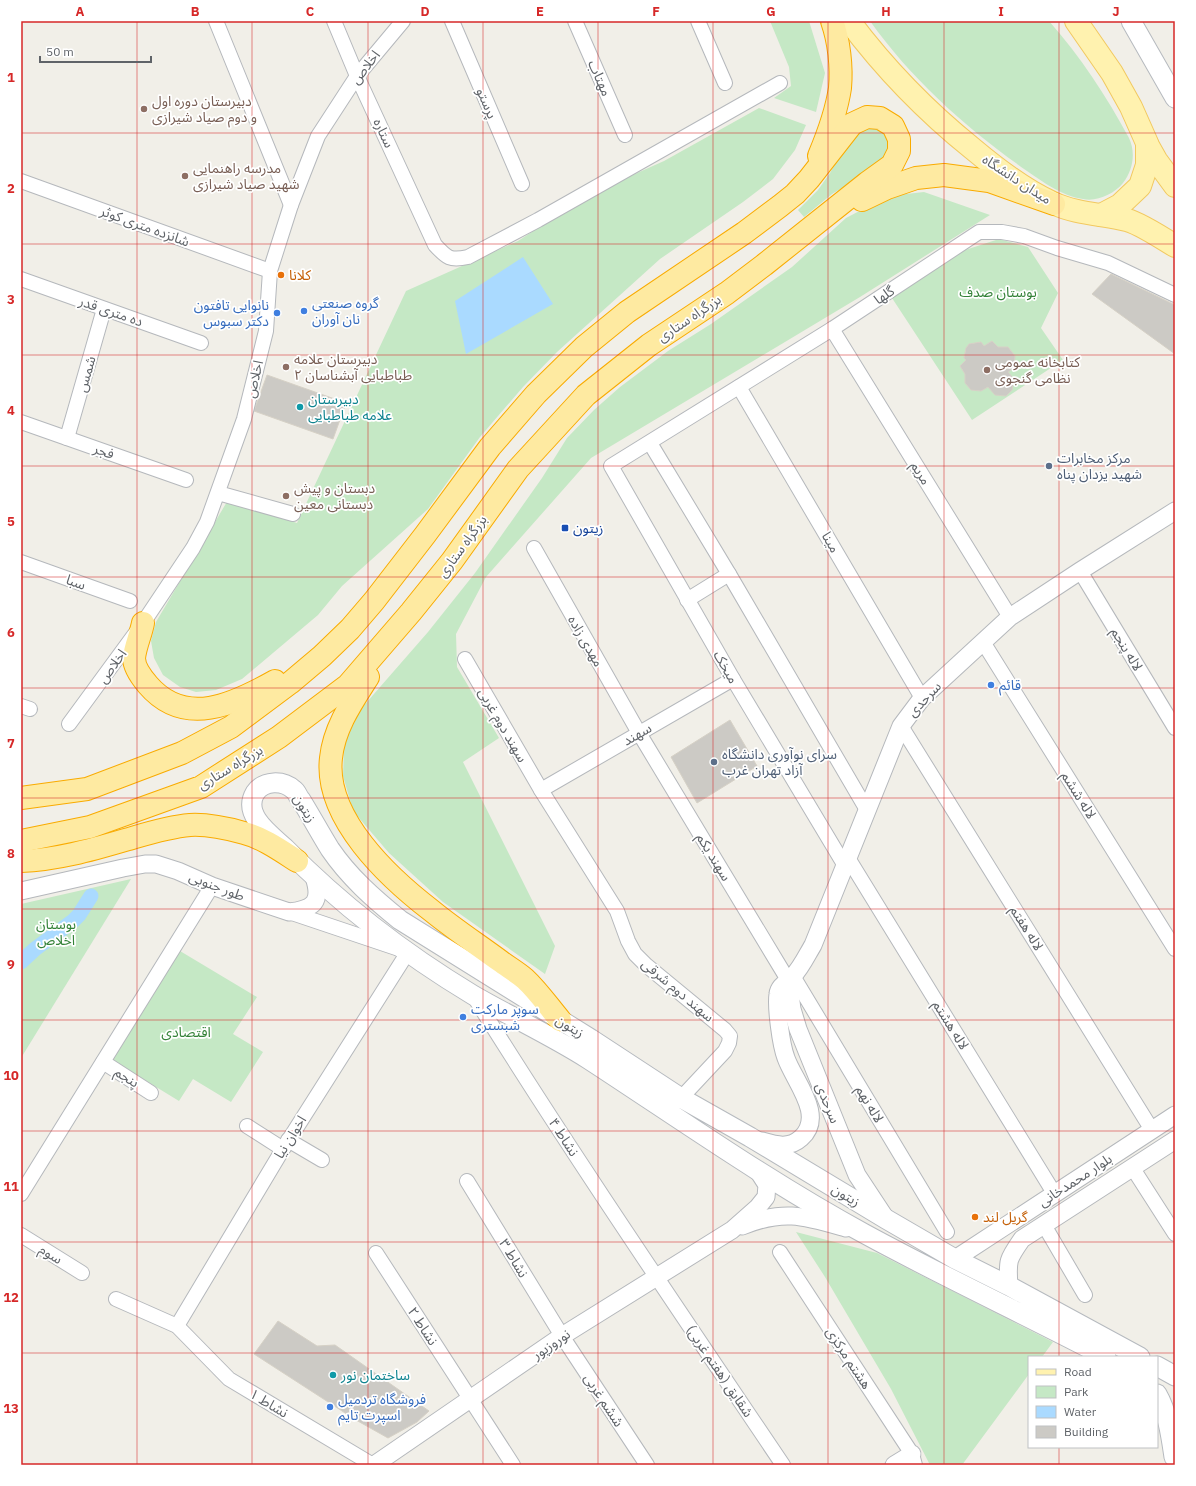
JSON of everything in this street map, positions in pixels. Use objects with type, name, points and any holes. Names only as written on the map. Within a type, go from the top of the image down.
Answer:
[{"type":"highway","points":[[21,798],[87,789],[182,753],[231,727],[290,683],[322,656],[350,629],[374,601],[490,447],[536,394],[584,347],[627,312],[744,233],[785,202],[809,179],[826,140],[839,89],[839,54],[832,21]]},
{"type":"highway","name":"بزرگراه ستاری","points":[[21,841],[90,826],[201,787],[279,737],[348,685],[411,612],[452,561],[518,469],[586,395],[649,345],[727,293],[892,165],[899,151],[899,139],[893,126],[880,118],[867,117],[852,124],[809,179]]},
{"type":"highway","points":[[811,229],[859,201],[887,188],[916,178],[944,175],[989,181],[1054,204]]},
{"type":"highway","points":[[411,612],[349,706],[336,735],[331,758],[331,780],[338,803],[348,824],[365,848],[391,876],[431,911],[525,979],[560,1020]]},
{"type":"highway","points":[[144,623],[134,659],[140,675],[154,692],[176,705],[194,710],[223,706],[259,690],[322,656]]},
{"type":"highway","points":[[21,784],[87,789]]},
{"type":"highway","points":[[21,861],[41,861],[99,848],[166,828],[191,825],[216,826],[244,833],[263,840],[297,861]]},
{"type":"main road","name":"میدان دانشگاه","points":[[849,21],[868,46],[922,105],[955,134],[1010,177],[1054,204],[1080,212],[1129,220],[1175,246]]},
{"type":"main road","points":[[1076,21],[1112,73]]},
{"type":"main road","points":[[1088,21],[1112,73],[1131,107],[1147,143],[1156,160],[1175,186]]},
{"type":"main road","points":[[1132,21],[1175,98]]},
{"type":"main road","points":[[1101,215],[1120,205],[1140,186],[1147,165],[1147,143]]},
{"type":"main road","name":"زیتون","points":[[1104,1356],[865,1234],[758,1172],[584,1057],[473,995],[408,952],[364,920],[314,877],[263,826],[253,815],[251,804],[258,788],[268,783],[279,783],[294,790],[330,848],[350,875],[378,902],[400,920],[591,1039],[681,1098],[750,1137],[955,1259],[1009,1286],[1138,1356]]},
{"type":"main road","points":[[1158,1367],[1175,1376]]},
{"type":"main road","points":[[1158,1387],[1175,1398]]},
{"type":"main road","points":[[1158,1396],[1170,1432],[1173,1458]]},
{"type":"street","points":[[216,21],[291,205]]},
{"type":"street","name":"ستاره","points":[[334,21],[357,76],[435,245],[445,256],[457,259],[468,257],[551,212],[780,83]]},
{"type":"street","name":"اخلاص","points":[[69,724],[144,623],[193,548],[207,522],[244,419],[266,331],[270,271],[291,205],[318,136],[357,76],[403,21]]},
{"type":"street","name":"پرستو","points":[[452,21],[522,184]]},
{"type":"street","name":"مهتاب","points":[[575,21],[625,135]]},
{"type":"street","points":[[698,21],[724,83]]},
{"type":"street","name":"شانزده متری کوثر","points":[[21,181],[270,271]]},
{"type":"street","name":"گلها","points":[[611,466],[832,329],[979,232],[1002,232],[1024,236],[1057,248],[1108,262],[1175,295]]},
{"type":"street","name":"ده متری قدر","points":[[21,279],[201,343]]},
{"type":"street","name":"شمس","points":[[67,438],[104,309]]},
{"type":"street","name":"مریم","points":[[832,329],[1010,617]]},
{"type":"street","name":"مینا","points":[[739,387],[922,698]]},
{"type":"street","name":"فجر","points":[[21,422],[186,480]]},
{"type":"street","points":[[650,443],[729,574],[867,810]]},
{"type":"street","name":"میخک","points":[[611,466],[733,679],[846,862]]},
{"type":"street","points":[[218,493],[293,514]]},
{"type":"street","name":"سرحدی","points":[[750,1137],[777,1146],[787,1146],[797,1142],[804,1135],[809,1126],[811,1116],[810,1106],[785,1057],[778,1017],[778,993],[780,988],[791,978],[813,945],[901,726],[922,698],[1010,617],[1175,511]]},
{"type":"street","name":"مهدی زاده","points":[[534,548],[639,733]]},
{"type":"street","name":"سبا","points":[[22,564],[130,601]]},
{"type":"street","name":"لاله پنجم","points":[[1080,571],[1175,728]]},
{"type":"street","points":[[687,600],[729,574]]},
{"type":"street","name":"لاله ششم","points":[[983,642],[1175,949]]},
{"type":"street","name":"سهند دوم غربی","points":[[465,659],[541,790]]},
{"type":"street","name":"سهند","points":[[541,790],[733,679]]},
{"type":"street","name":"لاله هفتم","points":[[901,726],[1152,1130]]},
{"type":"street","name":"سهند يكم","points":[[639,733],[791,978]]},
{"type":"street","name":"سهند دوم شرقی","points":[[541,790],[617,911],[634,954],[725,1030],[730,1036],[729,1043],[725,1051],[681,1098]]},
{"type":"street","name":"لاله هشتم","points":[[846,862],[1054,1193]]},
{"type":"street","name":"طور جنوبی","points":[[21,890],[123,868],[156,864],[178,871],[212,886],[408,952]]},
{"type":"street","points":[[289,912],[301,910],[311,906],[316,900],[318,890],[314,877]]},
{"type":"street","points":[[21,1194],[25,1179],[103,1062],[212,886]]},
{"type":"street","name":"اخوان نیا","points":[[177,1326],[286,1144],[408,952]]},
{"type":"street","name":"سرحدی","points":[[791,978],[792,1009],[798,1029],[857,1175],[886,1219]]},
{"type":"street","name":"لاله نهم","points":[[791,978],[947,1232]]},
{"type":"street","name":"نشاط ۴","points":[[473,995],[509,1053],[657,1277]]},
{"type":"street","name":"پنجم","points":[[103,1062],[151,1093]]},
{"type":"street","name":"بلوار محمدخانی","points":[[955,1259],[1175,1115]]},
{"type":"street","points":[[247,1126],[322,1160]]},
{"type":"street","name":"بلوار محمدخانی","points":[[1009,1286],[1009,1259],[1022,1239],[1175,1140]]},
{"type":"street","points":[[1132,1167],[1175,1234]]},
{"type":"street","name":"نوروزپور","points":[[732,1230],[758,1207],[766,1197],[767,1185],[758,1172]]},
{"type":"street","name":"نشاط ۳","points":[[467,1181],[562,1336]]},
{"type":"street","name":"نوروزپور","points":[[373,1465],[562,1336],[732,1230],[760,1218],[783,1215],[808,1217],[865,1234]]},
{"type":"street","points":[[1020,1216],[1018,1226],[1022,1231],[1026,1234],[1037,1229],[1085,1294]]},
{"type":"street","name":"سوم","points":[[21,1235],[82,1273]]},
{"type":"street","name":"هشتم مرکزی","points":[[780,1252],[913,1459]]},
{"type":"street","name":"نشاط ۲","points":[[376,1253],[513,1465]]},
{"type":"street","name":"شقایق (هفتم غربی)","points":[[657,1277],[782,1465]]},
{"type":"street","points":[[116,1299],[177,1326]]},
{"type":"street","name":"نشاط ۱","points":[[177,1326],[229,1379],[373,1465]]},
{"type":"street","name":"ششم غربی","points":[[562,1336],[646,1465]]},
{"type":"street","points":[[894,1465],[913,1459]]},
{"type":"green space","points":[[770,21],[809,21],[825,73],[816,112],[774,98],[791,86],[789,67]]},
{"type":"green space","points":[[870,21],[1049,21],[1092,77],[1112,107],[1129,138],[1133,155],[1129,173],[1123,183],[1110,194],[1088,200],[1060,192],[1046,184],[1005,155],[962,121],[922,83],[886,43]]},
{"type":"green space","points":[[759,108],[806,125],[795,150],[773,179],[743,202],[660,259],[557,352],[523,387],[480,437],[428,509],[342,586],[318,615],[242,679],[216,690],[196,692],[180,687],[163,675],[154,658],[151,641],[156,622],[228,500],[297,523],[406,291],[518,241],[590,194],[664,161]]},
{"type":"green space","points":[[865,125],[885,130],[891,152],[860,177],[832,194],[804,217],[798,210],[818,190],[830,173],[847,142]]},
{"type":"green space","points":[[924,192],[990,215],[860,297],[591,458],[486,577],[456,634],[457,667],[499,738],[463,762],[555,946],[545,974],[443,902],[389,853],[353,811],[343,776],[344,747],[353,718],[428,632],[475,573],[542,478],[567,438],[594,410],[620,387],[668,351],[711,324],[792,267],[846,218],[888,196]]},
{"type":"green space","name":"بوستان صدف","points":[[999,239],[1028,247],[1058,293],[1041,328],[1063,360],[972,420],[892,298],[959,252]],"holes":[[[992,341],[998,347],[1008,347],[1015,356],[1014,368],[1008,372],[1014,379],[1012,390],[1006,396],[988,387],[981,391],[971,390],[965,383],[965,374],[960,366],[966,360],[964,358],[966,348],[969,344],[981,342],[984,346]]]},
{"type":"green space","name":"بوستان اخلاص","points":[[131,879],[21,1058],[21,904]]},
{"type":"green space","name":"اقتصادی","points":[[180,951],[257,997],[233,1034],[263,1052],[231,1102],[193,1079],[179,1101],[112,1060]]},
{"type":"green space","points":[[796,1232],[877,1253],[1053,1342],[1043,1356],[1028,1356],[1028,1375],[962,1465],[930,1465],[891,1389],[825,1277]]},
{"type":"water","points":[[523,257],[553,304],[466,354],[455,301]]},
{"type":"building","points":[[1111,274],[1175,305],[1175,354],[1092,294]]},
{"type":"building","name":"کتابخانه عمومی نظامی گنجوی","points":[[992,341],[998,347],[1008,347],[1015,356],[1014,368],[1008,372],[1014,379],[1012,390],[1006,396],[995,395],[988,387],[981,391],[971,390],[965,383],[965,374],[960,366],[966,360],[964,358],[966,348],[969,344],[981,342],[984,346]]},
{"type":"building","name":"دبیرستان علامه طباطبایی","points":[[267,375],[346,403],[333,439],[254,411]]},
{"type":"building","name":"سرای نوآوری دانشگاه آزاد تهران غرب","points":[[730,720],[757,766],[697,803],[671,757]]},
{"type":"building","name":"ساختمان نور","points":[[278,1321],[317,1346],[335,1345],[429,1411],[417,1422],[388,1438],[356,1420],[254,1354]]},
{"type":"waterway","points":[[21,962],[35,949],[73,921],[79,915],[91,896]]},
{"type":"place","name":"دبیرستان دوره اول‌ و دوم صیاد شیرازی","points":[[144,109]]},
{"type":"place","name":"مدرسه راهنمايی شهيد صياد شيرازی","points":[[185,176]]},
{"type":"place","name":"کلانا","points":[[281,275]]},
{"type":"place","name":"گروه صنعتی نان آوران","points":[[304,311]]},
{"type":"place","name":"نانوایی تافتون دکتر سبوس","points":[[277,313]]},
{"type":"place","name":"دبیرستان علامه طباطبایی آبشناسان ۲","points":[[286,367]]},
{"type":"place","name":"کتابخانه عمومی نظامی گنجوی","points":[[987,370]]},
{"type":"place","name":"دبیرستان علامه طباطبایی","points":[[300,407]]},
{"type":"place","name":"مرکز مخابرات شهید یزدان پناه","points":[[1049,466]]},
{"type":"place","name":"دبستان و پیش دبستانی معین","points":[[286,496]]},
{"type":"place","name":"زیتون","points":[[565,528]]},
{"type":"place","name":"قائم","points":[[991,685]]},
{"type":"place","name":"سرای نوآوری دانشگاه آزاد تهران غرب","points":[[714,762]]},
{"type":"place","name":"سوپر مارکت شبستری","points":[[463,1017]]},
{"type":"place","name":"گریل لند","points":[[975,1217]]},
{"type":"place","name":"ساختمان نور","points":[[333,1375]]},
{"type":"place","name":"فروشگاه تردمیل اسپرت تایم","points":[[330,1407]]}]
